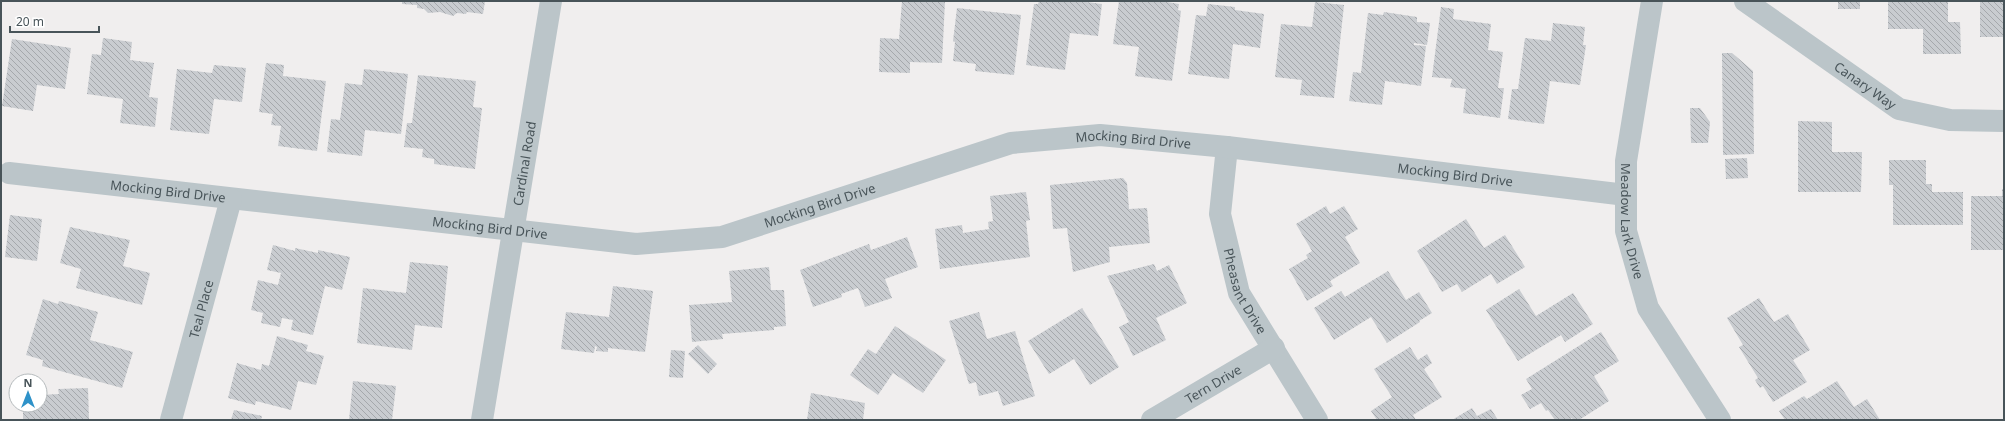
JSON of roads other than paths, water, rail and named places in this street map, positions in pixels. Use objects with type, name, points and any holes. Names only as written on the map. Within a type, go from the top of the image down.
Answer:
[{"type":"street","name":"Cardinal Road","points":[[482,420],[551,1]]},
{"type":"street","name":"Meadow Lark Drive","points":[[1652,1],[1626,162],[1626,231],[1648,308],[1720,420]]},
{"type":"street","name":"Canary Way","points":[[1746,1],[1899,109],[1950,120],[2004,121]]},
{"type":"street","name":"Mocking Bird Drive","points":[[9,173],[636,244],[722,237],[1011,143],[1100,135],[1227,147],[1626,196]]},
{"type":"street","name":"Pheasant Drive","points":[[1227,147],[1220,214],[1239,293],[1317,420]]},
{"type":"street","name":"Teal Place","points":[[171,420],[231,199]]},
{"type":"street","name":"Tern Drive","points":[[1152,420],[1274,348]]}]
